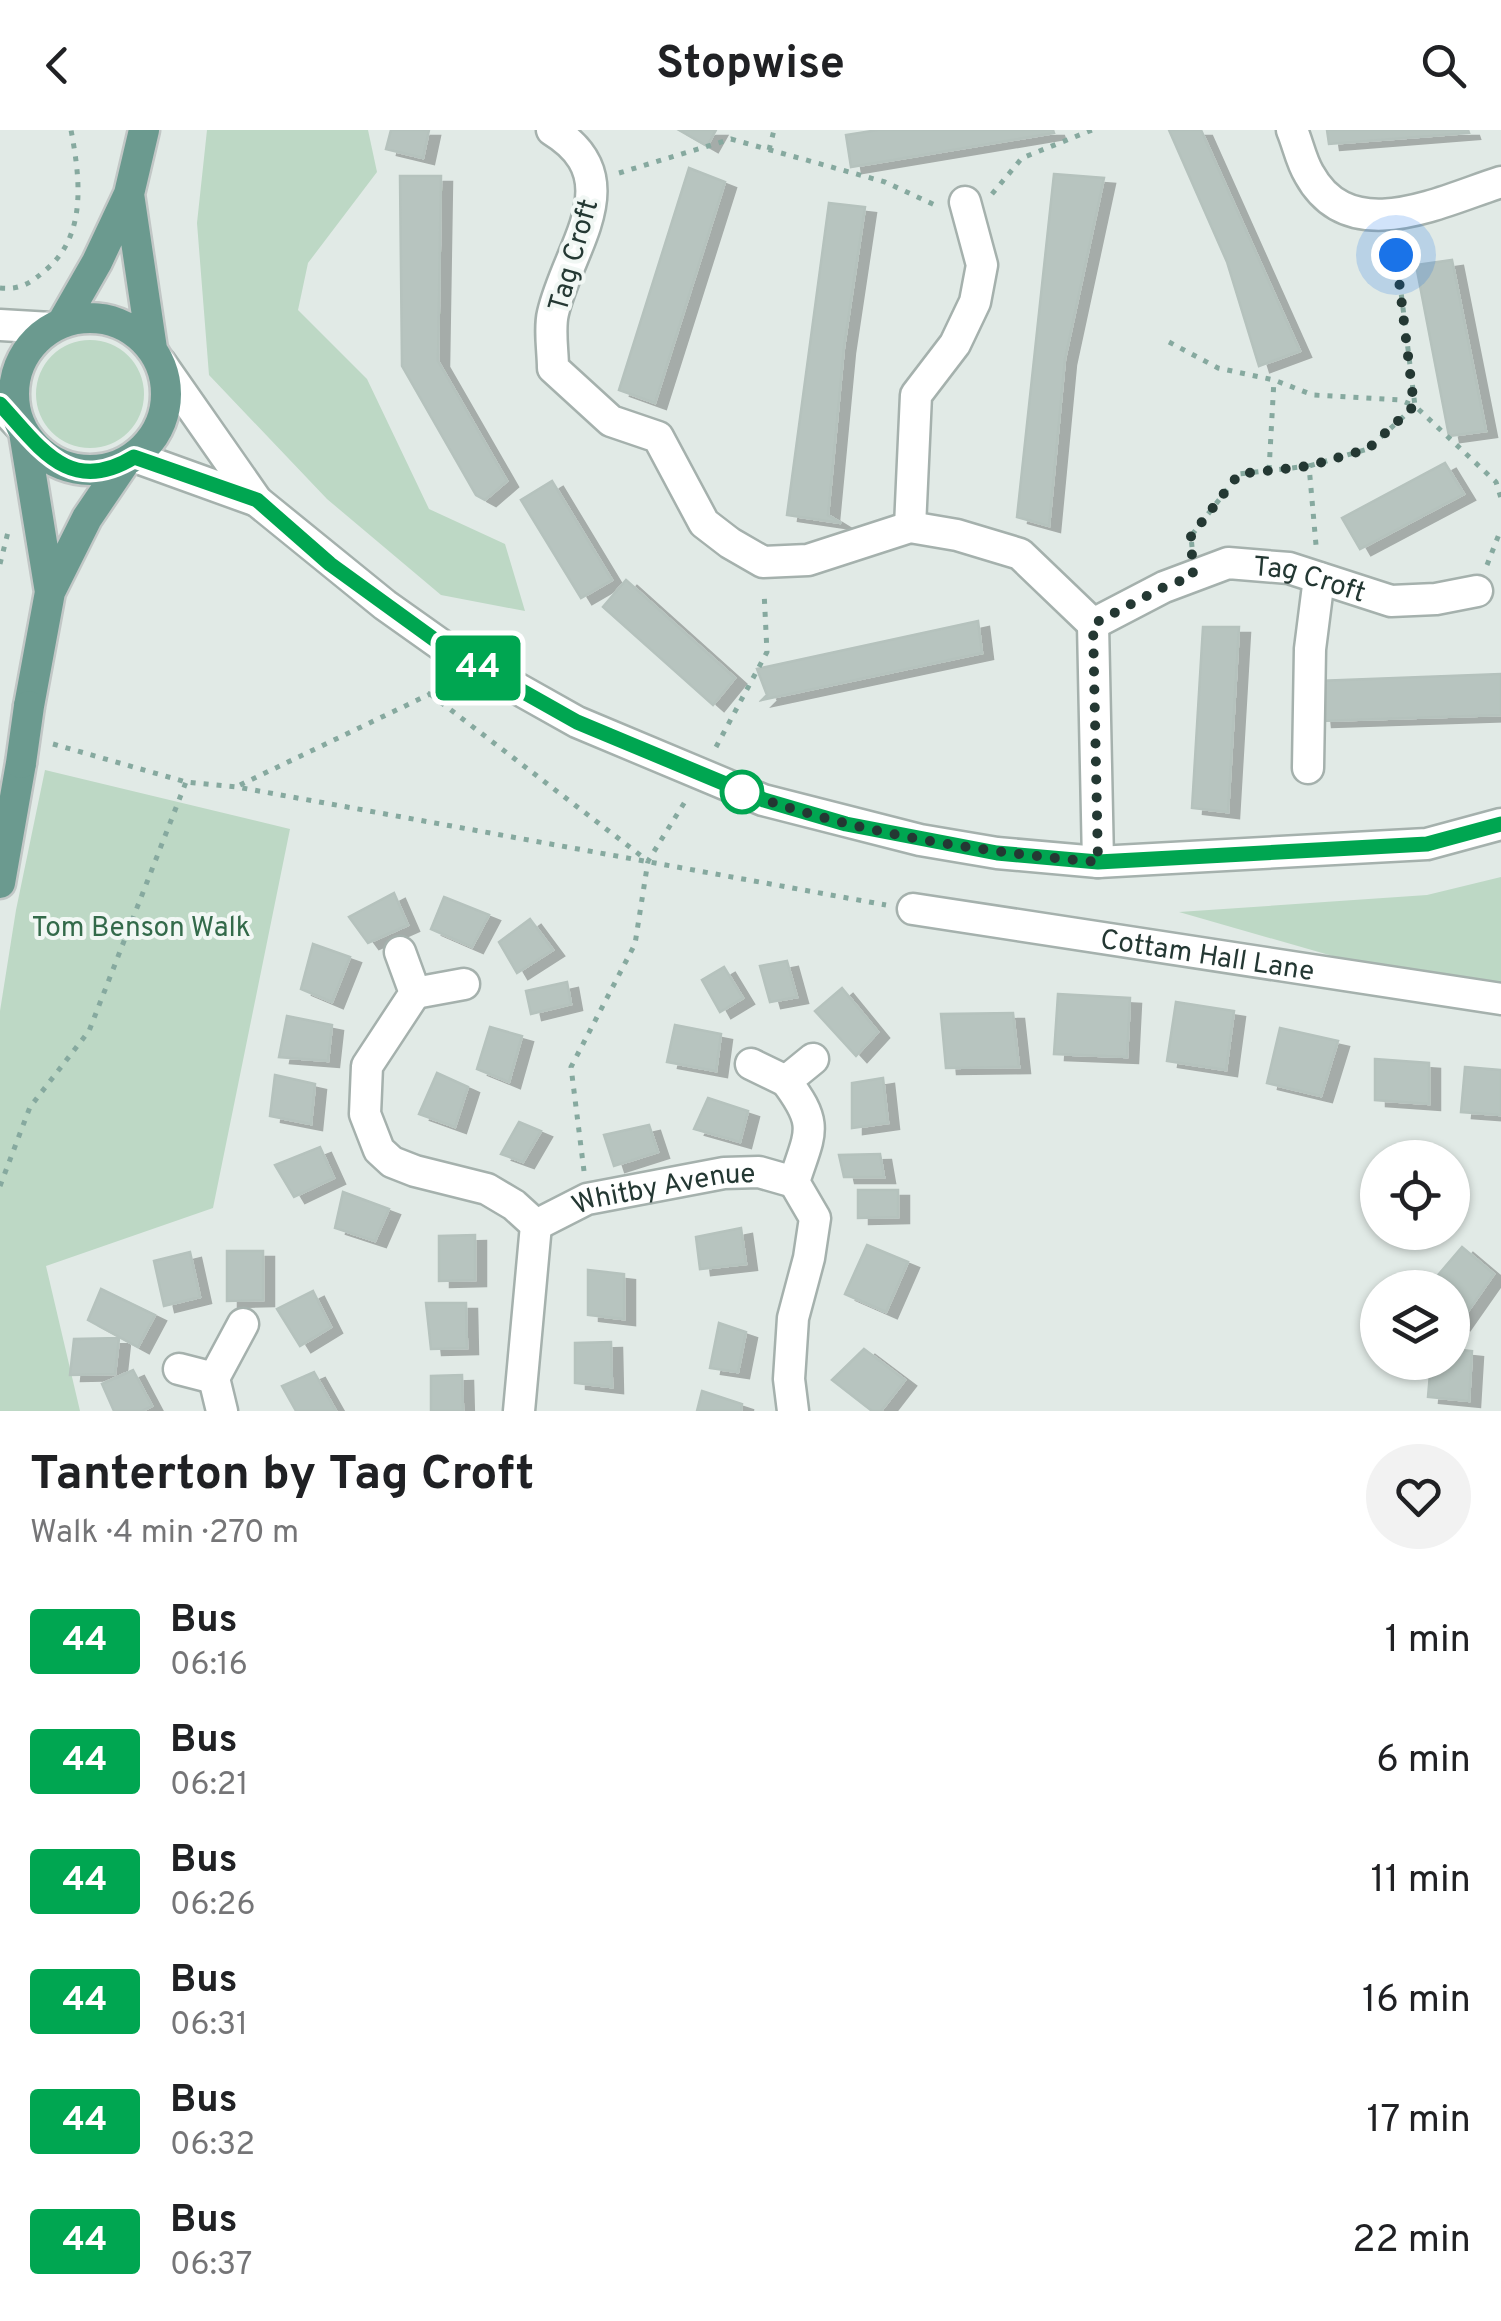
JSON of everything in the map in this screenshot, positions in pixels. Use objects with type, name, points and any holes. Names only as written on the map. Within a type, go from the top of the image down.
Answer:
[{"type":"main road","points":[[57,326],[97,262],[129,194],[144,130]]},
{"type":"main road","points":[[0,883],[31,752],[29,706],[50,592],[87,518],[130,460],[153,438],[164,414],[167,388],[156,355],[129,194]]},
{"type":"main road","points":[[50,592],[15,405],[15,382],[21,362],[34,342],[57,326],[87,318],[112,321],[134,332],[156,355]]},
{"type":"main road","points":[[22,430],[38,450],[58,464],[80,470],[103,470],[130,460]]},
{"type":"street","name":"Tag Croft","points":[[552,130],[574,144],[593,180],[589,214],[552,315],[553,368],[611,421],[658,437],[704,523],[763,562],[808,560],[910,526],[958,535],[1020,554],[1093,624],[1164,587],[1228,563],[1289,568],[1391,602],[1477,591]]},
{"type":"street","points":[[1292,130],[1310,176],[1349,212],[1391,217],[1501,182]]},
{"type":"street","points":[[910,526],[916,395],[955,344],[975,302],[982,265],[968,212]]},
{"type":"street","points":[[0,325],[57,326]]},
{"type":"street","points":[[156,355],[257,500],[330,564],[446,648],[577,722],[764,800],[920,840],[997,853],[1098,862],[1427,844],[1501,824]]},
{"type":"street","points":[[0,404],[22,430]]},
{"type":"street","points":[[130,460],[257,500]]},
{"type":"street","points":[[1308,768],[1310,649],[1320,578]]},
{"type":"street","points":[[1093,624],[1098,862]]},
{"type":"street","name":"Cottam Hall Lane","points":[[914,910],[1501,999]]},
{"type":"street","points":[[400,952],[415,993],[464,984]]},
{"type":"street","name":"Whitby Avenue","points":[[415,993],[367,1066],[366,1114],[380,1150],[392,1162],[416,1172],[487,1189],[514,1204],[536,1225]]},
{"type":"street","points":[[751,1064],[786,1080],[813,1059]]},
{"type":"street","name":"Whitby Avenue","points":[[786,1080],[806,1107],[810,1133],[794,1182]]},
{"type":"street","name":"Whitby Avenue","points":[[536,1225],[587,1199],[724,1173],[759,1172],[794,1182],[814,1218],[793,1318],[789,1379],[794,1411]]},
{"type":"street","name":"Whitby Avenue","points":[[519,1411],[536,1225]]},
{"type":"street","points":[[222,1411],[214,1378],[243,1324]]},
{"type":"street","points":[[179,1369],[214,1378]]},
{"type":"path","points":[[0,288],[30,285],[70,242],[77,212],[78,165],[72,130]]},
{"type":"path","points":[[769,150],[774,130]]},
{"type":"path","points":[[593,180],[731,139],[885,182],[968,212],[1022,158],[1092,130]]},
{"type":"path","points":[[1391,217],[1414,406]]},
{"type":"path","points":[[1169,342],[1218,368],[1274,380],[1312,395],[1400,400],[1414,406],[1496,482],[1501,498]]},
{"type":"path","points":[[1270,470],[1274,380]]},
{"type":"path","points":[[1193,576],[1191,536],[1239,474],[1309,466],[1368,449],[1414,406]]},
{"type":"path","points":[[1309,466],[1320,578]]},
{"type":"path","points":[[1477,591],[1501,529]]},
{"type":"path","points":[[238,786],[430,694],[446,648]]},
{"type":"path","points":[[31,752],[914,910]]},
{"type":"path","points":[[0,1186],[30,1107],[88,1031],[186,782]]},
{"type":"path","points":[[587,1199],[571,1066],[635,944],[648,861]]},
{"type":"green space","points":[[207,130],[368,130],[377,172],[308,263],[298,310],[367,379],[429,509],[505,544],[525,611],[441,595],[327,499],[209,375],[197,223]]},
{"type":"green space","points":[[90,340],[111,344],[128,356],[140,373],[144,394],[140,415],[128,432],[111,444],[90,448],[69,444],[52,432],[40,415],[36,394],[40,373],[52,356],[69,344]]},
{"type":"green space","name":"Tom Benson Walk","points":[[45,770],[290,829],[213,1208],[46,1266],[80,1411],[0,1411],[0,1011]]},
{"type":"green space","points":[[1501,877],[1501,985],[1385,971],[1179,912],[1427,895]]},
{"type":"building","points":[[391,130],[429,130],[423,158],[386,149]]},
{"type":"building","points":[[679,130],[716,130],[707,146]]},
{"type":"building","points":[[878,130],[1054,133],[851,167],[846,135]]},
{"type":"building","points":[[1169,130],[1201,130],[1300,351],[1259,366],[1227,262]]},
{"type":"building","points":[[1327,130],[1468,130],[1469,133],[1329,144]]},
{"type":"building","points":[[689,168],[725,182],[655,403],[619,390]]},
{"type":"building","points":[[1054,174],[1104,178],[1065,359],[1049,526],[1017,517]]},
{"type":"building","points":[[400,176],[441,176],[438,361],[507,481],[485,500],[476,495],[402,366]]},
{"type":"building","points":[[829,203],[865,207],[844,347],[828,515],[841,523],[787,515]]},
{"type":"building","points":[[1452,260],[1486,431],[1449,436],[1416,265]]},
{"type":"building","points":[[1445,463],[1464,494],[1360,549],[1342,518]]},
{"type":"building","points":[[552,481],[612,580],[581,598],[521,500]]},
{"type":"building","points":[[626,580],[735,678],[713,705],[603,607]]},
{"type":"building","points":[[978,621],[982,653],[762,700],[767,695],[757,669]]},
{"type":"building","points":[[1203,627],[1239,627],[1228,812],[1192,808]]},
{"type":"building","points":[[1501,674],[1501,715],[1321,721],[1317,681]]},
{"type":"building","points":[[394,893],[408,925],[368,943],[349,917]]},
{"type":"building","points":[[444,897],[489,915],[472,947],[431,929]]},
{"type":"building","points":[[530,919],[553,950],[517,973],[499,942]]},
{"type":"building","points":[[313,944],[350,957],[332,1002],[301,989]]},
{"type":"building","points":[[787,961],[797,997],[770,1002],[760,966]]},
{"type":"building","points":[[724,967],[743,998],[720,1012],[702,980]]},
{"type":"building","points":[[567,982],[571,1004],[531,1014],[526,991]]},
{"type":"building","points":[[842,988],[878,1032],[856,1056],[815,1011]]},
{"type":"building","points":[[1058,994],[1130,998],[1127,1057],[1054,1054]]},
{"type":"building","points":[[1176,1002],[1234,1011],[1226,1070],[1167,1061]]},
{"type":"building","points":[[1013,1013],[1019,1067],[946,1068],[941,1014]]},
{"type":"building","points":[[287,1016],[332,1025],[328,1061],[279,1057]]},
{"type":"building","points":[[675,1025],[721,1034],[716,1071],[667,1062]]},
{"type":"building","points":[[490,1027],[522,1036],[509,1082],[477,1069]]},
{"type":"building","points":[[1280,1028],[1338,1041],[1321,1096],[1267,1083]]},
{"type":"building","points":[[1375,1059],[1429,1063],[1429,1104],[1375,1100]]},
{"type":"building","points":[[1465,1067],[1501,1070],[1501,1115],[1461,1112]]},
{"type":"building","points":[[437,1073],[468,1087],[455,1127],[419,1114]]},
{"type":"building","points":[[275,1075],[315,1084],[311,1124],[270,1116]]},
{"type":"building","points":[[883,1078],[888,1123],[852,1128],[852,1083]]},
{"type":"building","points":[[708,1098],[748,1111],[740,1142],[694,1129]]},
{"type":"building","points":[[519,1122],[541,1131],[523,1162],[501,1154]]},
{"type":"building","points":[[649,1125],[658,1152],[614,1166],[604,1135]]},
{"type":"building","points":[[320,1147],[334,1178],[294,1197],[275,1165]]},
{"type":"building","points":[[880,1154],[884,1177],[844,1177],[839,1155]]},
{"type":"building","points":[[858,1190],[898,1190],[898,1217],[858,1218]]},
{"type":"building","points":[[343,1192],[389,1209],[375,1241],[335,1228]]},
{"type":"building","points":[[741,1228],[746,1264],[700,1269],[696,1237]]},
{"type":"building","points":[[475,1235],[475,1280],[439,1281],[439,1236]]},
{"type":"building","points":[[867,1245],[908,1262],[886,1312],[845,1294]]},
{"type":"building","points":[[1459,1250],[1466,1250],[1494,1274],[1470,1308],[1470,1270],[1442,1270]]},
{"type":"building","points":[[227,1251],[263,1251],[263,1300],[227,1301]]},
{"type":"building","points":[[190,1252],[200,1297],[164,1306],[154,1261]]},
{"type":"building","points":[[588,1270],[624,1274],[624,1319],[588,1315]]},
{"type":"building","points":[[101,1289],[155,1315],[138,1347],[88,1320]]},
{"type":"building","points":[[313,1291],[331,1327],[300,1346],[277,1309]]},
{"type":"building","points":[[426,1303],[466,1303],[467,1348],[431,1349]]},
{"type":"building","points":[[719,1323],[746,1332],[738,1372],[710,1368]]},
{"type":"building","points":[[119,1338],[115,1374],[70,1375],[74,1339]]},
{"type":"building","points":[[611,1342],[612,1387],[575,1383],[575,1343]]},
{"type":"building","points":[[864,1349],[905,1380],[881,1411],[872,1411],[832,1380]]},
{"type":"building","points":[[1472,1351],[1469,1401],[1428,1397],[1429,1380],[1470,1380]]},
{"type":"building","points":[[133,1370],[152,1406],[142,1411],[114,1411],[102,1384]]},
{"type":"building","points":[[314,1372],[336,1411],[296,1411],[282,1386]]},
{"type":"building","points":[[462,1375],[463,1411],[431,1411],[431,1376]]},
{"type":"building","points":[[702,1391],[742,1404],[741,1411],[697,1411]]},
{"type":"bus line","name":"44","points":[[0,404],[38,450],[58,464],[80,470],[103,470],[134,457],[257,500],[385,606],[512,688],[577,722],[700,776],[846,824],[997,853],[1098,862],[1427,844],[1501,824]]},
{"type":"route","points":[[742,792],[732,788],[846,824],[920,840],[997,853],[1098,862],[1093,624],[1193,576],[1191,536],[1239,474],[1309,466],[1368,449],[1414,406],[1396,255]]}]
